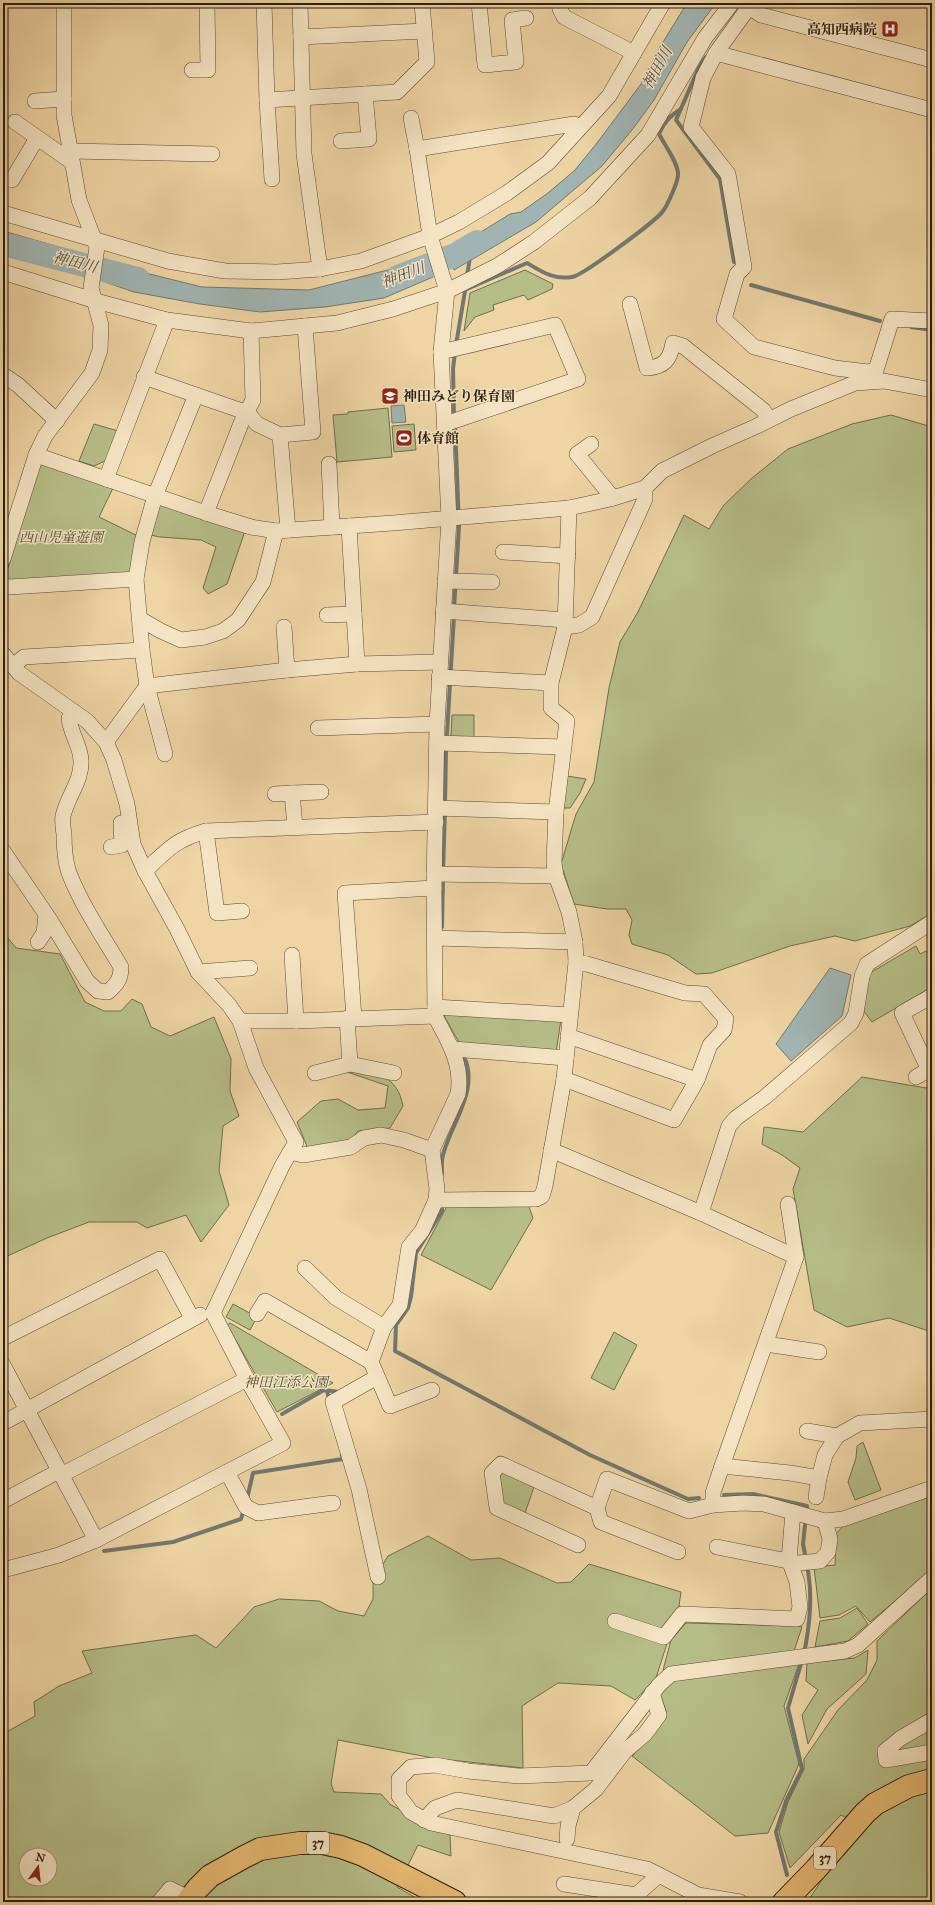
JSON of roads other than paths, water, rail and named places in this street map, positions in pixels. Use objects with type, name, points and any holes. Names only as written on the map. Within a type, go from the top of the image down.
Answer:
[{"type":"main road","name":"37","points":[[784,1902],[816,1869],[865,1813],[875,1804],[909,1786],[932,1780]]},
{"type":"main road","name":"37","points":[[188,1900],[210,1876],[244,1857],[260,1849],[300,1843],[342,1847],[363,1855],[455,1902]]},
{"type":"street","points":[[3,556],[36,455],[45,436],[92,373],[100,350],[101,325],[94,294],[96,244],[79,200],[71,157],[64,99],[64,3]]},
{"type":"street","points":[[192,70],[208,70],[207,3]]},
{"type":"street","points":[[264,3],[267,100],[272,179]]},
{"type":"street","points":[[300,3],[304,154],[320,269]]},
{"type":"street","points":[[267,100],[398,92],[427,62],[422,3]]},
{"type":"street","points":[[479,3],[486,65],[516,62],[512,20],[526,18]]},
{"type":"street","points":[[3,213],[96,244],[168,261],[224,271],[278,272],[320,269],[361,261],[431,239],[507,193],[548,163],[609,96],[663,3]]},
{"type":"street","points":[[3,272],[94,294],[167,320],[251,330],[337,323],[394,309],[447,289],[497,266],[534,242],[590,198],[648,135],[705,38],[732,3]]},
{"type":"street","points":[[561,5],[564,17],[634,53]]},
{"type":"street","points":[[932,60],[761,14],[746,5],[716,53],[703,78],[691,127],[728,174],[744,267],[737,274],[724,319],[754,347],[835,368],[868,372],[876,370],[892,319],[932,322]]},
{"type":"street","points":[[301,37],[424,31]]},
{"type":"street","points":[[716,53],[932,110]]},
{"type":"street","points":[[342,141],[369,139],[364,94]]},
{"type":"street","points":[[35,101],[64,99]]},
{"type":"street","points":[[371,1362],[384,1327],[400,1305],[409,1247],[422,1231],[436,1200],[437,1189],[432,1150],[459,1089],[460,1050],[440,1010],[435,938],[434,881],[437,724],[443,611],[445,581],[455,518],[452,350],[447,289],[431,239],[418,148],[411,118]]},
{"type":"street","points":[[15,122],[37,138],[71,157],[212,154]]},
{"type":"street","points":[[418,148],[574,124],[580,128]]},
{"type":"street","points":[[12,180],[37,138]]},
{"type":"street","points":[[630,304],[647,368],[659,367],[671,356],[673,343],[684,346],[763,410],[769,419]]},
{"type":"street","points":[[106,479],[167,320]]},
{"type":"street","points":[[452,350],[556,325],[578,379],[453,422]]},
{"type":"street","points":[[144,377],[248,413],[257,424],[280,435],[313,432],[305,326]]},
{"type":"street","points":[[206,513],[242,421],[248,413],[254,400],[251,330]]},
{"type":"street","points":[[3,375],[18,384],[57,421]]},
{"type":"street","points":[[36,455],[251,527],[282,531],[569,508],[613,498],[645,488],[662,471],[769,419],[855,383],[884,382],[932,390]]},
{"type":"street","points":[[165,754],[147,686],[142,650],[136,579],[142,542],[155,496],[196,395]]},
{"type":"street","points":[[140,618],[161,632],[181,640],[205,637],[223,631],[238,620],[263,582],[282,531],[280,435]]},
{"type":"street","points":[[591,444],[572,457],[613,498]]},
{"type":"street","points":[[329,464],[332,527]]},
{"type":"street","points":[[443,611],[579,625],[592,617],[644,499],[645,488]]},
{"type":"street","points":[[436,1200],[536,1199],[542,1196],[545,1186],[564,1078],[576,962],[575,942],[569,912],[556,876],[554,863],[556,812],[567,721],[551,708],[552,683],[565,623],[569,508]]},
{"type":"street","points":[[349,526],[357,664]]},
{"type":"street","points":[[503,552],[568,556]]},
{"type":"street","points":[[3,586],[10,587],[136,579]]},
{"type":"street","points":[[445,581],[492,582]]},
{"type":"street","points":[[327,615],[354,614]]},
{"type":"street","points":[[284,627],[287,670]]},
{"type":"street","points":[[13,666],[24,657],[142,650]]},
{"type":"street","points":[[3,654],[19,673],[87,721],[106,742],[114,760],[128,811],[133,844],[145,871],[177,928],[198,972],[229,1005],[240,1021],[256,1068],[296,1142],[282,1166],[213,1313]]},
{"type":"street","points":[[106,742],[147,686],[287,670],[357,664],[440,670],[552,683]]},
{"type":"street","points":[[3,851],[93,988],[98,992],[108,992],[117,984],[121,977],[121,967],[85,906],[70,874],[64,848],[63,817],[70,794],[80,775],[81,761],[69,718],[74,712]]},
{"type":"street","points":[[318,728],[437,724]]},
{"type":"street","points":[[437,743],[563,747]]},
{"type":"street","points":[[275,794],[321,792]]},
{"type":"street","points":[[292,793],[295,827]]},
{"type":"street","points":[[111,847],[122,845],[120,815],[128,811]]},
{"type":"street","points":[[145,871],[171,846],[186,837],[206,831],[295,827],[436,815],[556,812]]},
{"type":"street","points":[[206,831],[217,913],[242,911]]},
{"type":"street","points":[[350,1064],[350,1018],[345,893],[434,881],[556,876]]},
{"type":"street","points":[[38,942],[44,933],[46,915]]},
{"type":"street","points":[[701,1213],[729,1126],[742,1112],[766,1097],[851,1023],[856,1013],[862,976],[868,964],[932,922]]},
{"type":"street","points":[[435,938],[575,942]]},
{"type":"street","points":[[292,954],[296,1021]]},
{"type":"street","points":[[564,1078],[674,1120],[697,1080],[710,1045],[724,1030],[726,1019],[704,994],[685,993],[576,962]]},
{"type":"street","points":[[198,972],[250,968]]},
{"type":"street","points":[[916,1077],[931,1069],[902,1013],[932,996]]},
{"type":"street","points":[[240,1021],[296,1021],[440,1010],[570,1015]]},
{"type":"street","points":[[568,1036],[697,1080]]},
{"type":"street","points":[[460,1050],[566,1058]]},
{"type":"street","points":[[315,1073],[350,1064],[394,1073]]},
{"type":"street","points":[[290,1152],[304,1155],[351,1147],[364,1138],[381,1135],[404,1140],[432,1150]]},
{"type":"street","points":[[551,1150],[701,1213],[796,1257]]},
{"type":"street","points":[[712,1505],[713,1493],[722,1466],[796,1257],[788,1204]]},
{"type":"street","points":[[3,1338],[160,1259],[192,1318]]},
{"type":"street","points":[[305,1268],[336,1298],[384,1327]]},
{"type":"street","points":[[257,1314],[265,1300],[371,1362],[390,1406],[432,1390]]},
{"type":"street","points":[[3,1423],[192,1318],[201,1314],[213,1313]]},
{"type":"street","points":[[3,1570],[60,1555],[96,1540],[283,1443],[247,1379],[213,1313]]},
{"type":"street","points":[[766,1344],[819,1352]]},
{"type":"street","points":[[3,1365],[96,1540]]},
{"type":"street","points":[[377,1377],[333,1402],[358,1489],[378,1577]]},
{"type":"street","points":[[3,1501],[247,1379]]},
{"type":"street","points":[[816,1497],[818,1478],[825,1455],[837,1436],[860,1423],[932,1419]]},
{"type":"street","points":[[807,1431],[837,1436]]},
{"type":"street","points":[[578,1545],[497,1508],[492,1473],[501,1464],[597,1508]]},
{"type":"street","points":[[722,1466],[790,1473],[818,1478]]},
{"type":"street","points":[[227,1472],[246,1507],[258,1514],[334,1503]]},
{"type":"street","points":[[678,1552],[601,1522],[597,1508],[607,1479],[689,1511],[712,1505],[743,1503],[764,1504],[825,1520],[842,1519],[932,1488]]},
{"type":"street","points":[[615,1621],[664,1637],[682,1614],[797,1619],[800,1607],[798,1582],[793,1561],[793,1512]]},
{"type":"street","points":[[717,1547],[793,1561],[820,1561],[828,1552],[830,1539],[825,1520]]},
{"type":"street","points":[[740,1902],[698,1895],[647,1869],[424,1820],[411,1812],[399,1796],[399,1779],[411,1767],[435,1765],[519,1776],[591,1773],[652,1693],[672,1674],[845,1651],[858,1644],[932,1578]]},
{"type":"street","points":[[424,1820],[435,1808],[457,1800],[554,1816],[573,1808],[596,1789],[625,1751],[645,1734],[659,1715],[652,1693]]},
{"type":"street","points":[[932,1720],[901,1738],[885,1751],[886,1760],[932,1752]]},
{"type":"street","points":[[567,1839],[568,1826],[573,1808]]},
{"type":"street","points":[[564,1884],[636,1895],[659,1875]]},
{"type":"street","points":[[158,1902],[170,1889],[188,1900]]},
{"type":"water","points":[[687,3],[716,3],[687,42],[654,100],[632,130],[602,166],[536,222],[454,270],[446,249],[476,235],[510,214],[521,212],[548,193],[575,170],[641,84],[660,47]]},
{"type":"water","points":[[3,231],[84,254],[82,275],[3,252]]},
{"type":"water","points":[[427,260],[433,277],[384,298],[325,307],[260,312],[200,304],[134,292],[105,282],[105,263],[202,287],[309,290]]},
{"type":"water","points":[[404,405],[406,422],[392,423],[391,406]]},
{"type":"water","points":[[830,968],[851,975],[842,1016],[791,1061],[776,1044]]},
{"type":"waterway","points":[[706,57],[700,65],[676,120],[720,179],[734,262]]},
{"type":"waterway","points":[[467,289],[527,263],[554,276],[566,278],[572,277],[589,268],[619,247],[657,217],[663,211],[670,199],[678,175],[678,170],[671,154],[659,134],[668,120],[681,109]]},
{"type":"waterway","name":"神田川","points":[[398,277],[455,255],[477,242]]},
{"type":"waterway","name":"神田川","points":[[3,244],[138,279]]},
{"type":"waterway","points":[[467,276],[470,257]]},
{"type":"waterway","points":[[456,345],[466,285]]},
{"type":"waterway","points":[[751,285],[880,321]]},
{"type":"waterway","points":[[911,327],[932,330]]},
{"type":"waterway","points":[[454,417],[453,369],[455,352]]},
{"type":"waterway","points":[[454,609],[459,526],[455,424]]},
{"type":"waterway","points":[[445,805],[446,751],[454,616]]},
{"type":"waterway","points":[[443,871],[445,811]]},
{"type":"waterway","points":[[442,927],[443,877]]},
{"type":"waterway","points":[[442,1174],[443,1155],[467,1092],[469,1079],[467,1066],[462,1053]]},
{"type":"waterway","points":[[442,1203],[442,1211],[416,1253],[411,1297],[408,1308],[396,1325],[395,1351],[590,1455],[688,1499],[699,1498]]},
{"type":"waterway","points":[[282,1414],[324,1390],[339,1392]]},
{"type":"waterway","points":[[327,1391],[330,1402]]},
{"type":"waterway","points":[[247,1499],[253,1473],[343,1459],[342,1455]]},
{"type":"waterway","points":[[724,1495],[753,1494],[807,1506],[803,1544],[806,1559]]},
{"type":"waterway","points":[[104,1551],[173,1542],[241,1519],[244,1509]]},
{"type":"waterway","points":[[804,1654],[810,1610],[810,1588],[807,1565]]},
{"type":"waterway","points":[[787,1875],[776,1832],[786,1801],[802,1769],[788,1708],[802,1660]]},
{"type":"place","name":"高知西病院","points":[[890,29]]},
{"type":"place","name":"神田みどり保育園","points":[[390,396]]},
{"type":"place","name":"体育館","points":[[404,438]]},
{"type":"park label","name":"西山児童遊園","points":[[61,537]]},
{"type":"park label","name":"神田江添公園","points":[[286,1382]]}]
